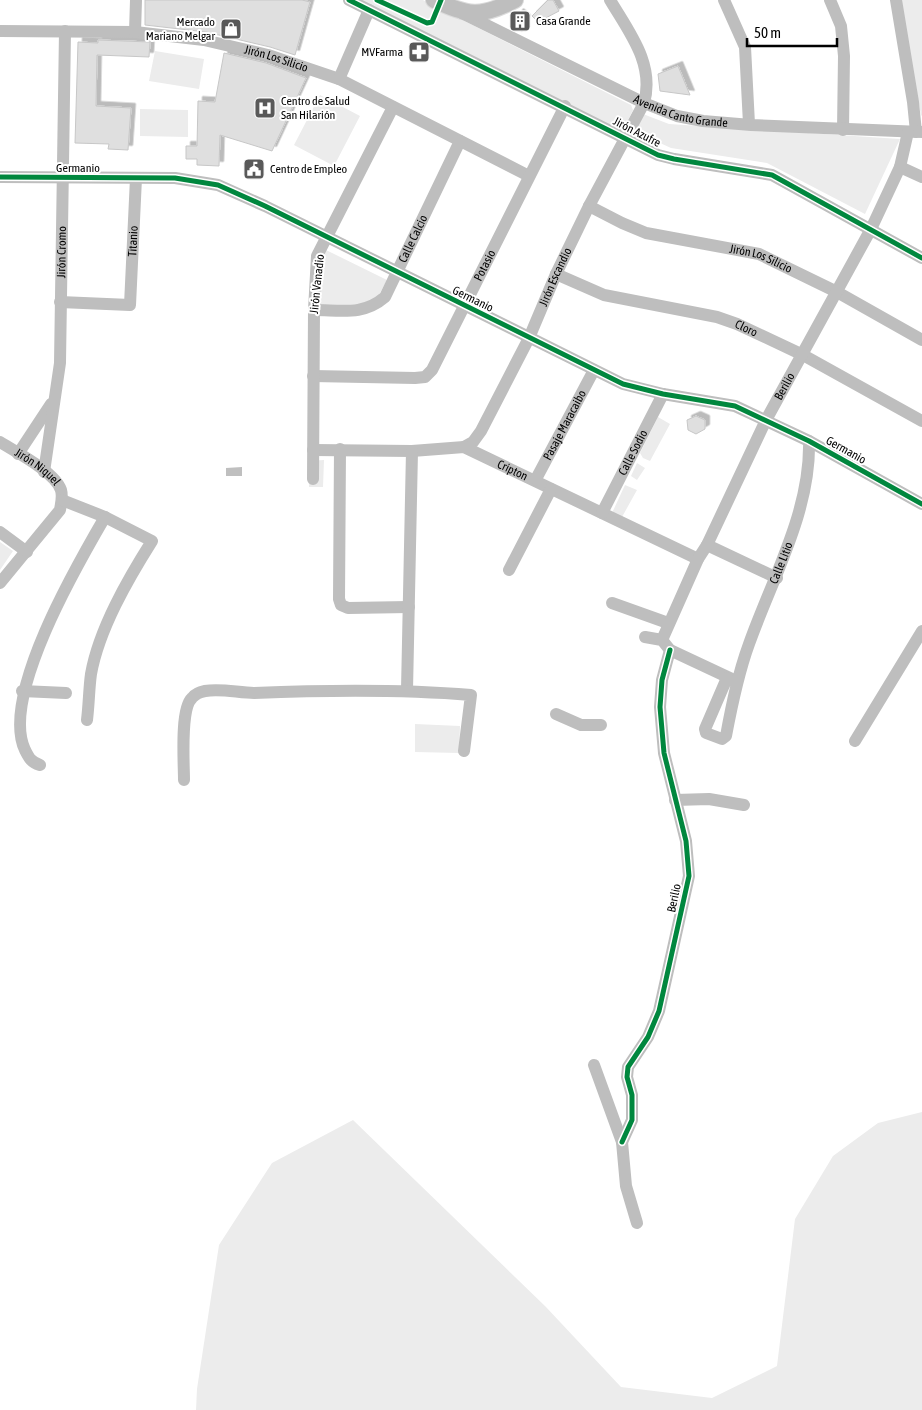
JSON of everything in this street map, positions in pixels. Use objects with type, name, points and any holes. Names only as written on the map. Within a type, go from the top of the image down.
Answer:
[{"type":"main road","points":[[434,0],[484,12],[515,0]]},
{"type":"street","points":[[135,32],[136,0]]},
{"type":"street","name":"Jirón Azufre","points":[[348,0],[565,106],[658,155],[772,174],[922,258]]},
{"type":"street","points":[[610,0],[642,54],[648,88],[644,103]]},
{"type":"street","points":[[724,0],[745,47],[749,124]]},
{"type":"street","points":[[830,0],[841,26],[844,56],[844,130]]},
{"type":"street","name":"Berilio","points":[[662,640],[698,559],[707,545],[766,420],[871,229],[915,132],[914,102],[896,0]]},
{"type":"street","name":"Avenida Canto Grande","points":[[460,6],[644,103],[676,116],[703,121],[844,130],[915,132]]},
{"type":"street","points":[[339,79],[369,10]]},
{"type":"street","name":"Jirón Los Silicio","points":[[0,31],[135,32],[204,40],[268,55],[339,79],[529,176]]},
{"type":"street","name":"Jirón Cromo","points":[[44,472],[60,363],[65,31]]},
{"type":"street","name":"Jirón Escandio","points":[[464,447],[473,442],[481,431],[528,338],[589,206],[644,103]]},
{"type":"street","name":"Potasio","points":[[313,376],[425,377],[432,370],[565,106]]},
{"type":"street","name":"Jirón Vanadio","points":[[313,479],[314,310],[318,256],[325,238],[393,107]]},
{"type":"street","name":"Calle Calcio","points":[[314,310],[365,310],[374,306],[385,297],[460,140]]},
{"type":"street","points":[[900,167],[922,177]]},
{"type":"street","name":"Germanio","points":[[0,177],[175,178],[218,185],[265,206],[325,238],[623,384],[664,394],[717,401],[735,406],[809,441],[922,504]]},
{"type":"street","name":"Titanio","points":[[60,302],[130,305],[136,178]]},
{"type":"street","name":"Jirón Los Silicio","points":[[589,206],[646,233],[759,254],[837,292],[922,340]]},
{"type":"street","name":"Cloro","points":[[556,274],[604,295],[625,301],[716,317],[803,355],[922,420]]},
{"type":"street","name":"Pasaje Maracaibo","points":[[536,479],[594,370]]},
{"type":"street","name":"Calle Sodio","points":[[602,513],[664,394]]},
{"type":"street","points":[[18,454],[53,401]]},
{"type":"street","name":"Calle Litio","points":[[670,650],[731,680],[750,642],[777,578],[806,485],[810,463],[809,441]]},
{"type":"street","name":"Jirón Niquel","points":[[0,442],[55,480],[61,490],[62,500]]},
{"type":"street","name":"Cripton","points":[[313,450],[412,451],[464,447],[536,479],[551,489],[698,559]]},
{"type":"street","points":[[340,449],[339,599],[341,606],[348,608],[410,607]]},
{"type":"street","points":[[407,690],[412,451]]},
{"type":"street","points":[[508,570],[551,489]]},
{"type":"street","points":[[0,583],[60,510],[62,500],[105,517],[152,541],[122,591],[97,652],[91,674],[87,720]]},
{"type":"street","points":[[40,766],[32,762],[19,741],[16,723],[22,691],[42,631],[63,589],[105,517]]},
{"type":"street","points":[[0,532],[27,552]]},
{"type":"street","points":[[707,545],[777,578]]},
{"type":"street","points":[[612,603],[668,623]]},
{"type":"street","points":[[855,741],[922,631]]},
{"type":"street","points":[[645,637],[662,640],[670,650]]},
{"type":"street","name":"Berilio","points":[[622,1142],[632,1120],[632,1095],[627,1077],[628,1067],[648,1037],[659,1011],[689,876],[686,841],[664,753],[660,707],[662,680],[670,650]]},
{"type":"street","points":[[184,780],[184,739],[187,705],[190,698],[206,691],[252,693],[322,690],[407,690],[471,695],[464,751]]},
{"type":"street","points":[[22,691],[66,693]]},
{"type":"street","points":[[556,714],[581,725],[601,724]]},
{"type":"street","points":[[675,800],[709,800],[744,805]]},
{"type":"street","points":[[594,1065],[622,1142],[622,1163],[626,1186],[637,1223]]},
{"type":"shaded area","points":[[361,0],[423,0],[631,105],[633,110],[623,130],[618,132]]},
{"type":"shaded area","points":[[900,0],[922,0],[922,116],[921,115]]},
{"type":"shaded area","points":[[155,51],[204,59],[199,89],[149,81]]},
{"type":"shaded area","points":[[320,95],[360,116],[334,166],[294,145]]},
{"type":"shaded area","points":[[140,109],[188,110],[188,137],[140,136]]},
{"type":"shaded area","points":[[643,114],[669,124],[900,139],[865,214],[767,163],[671,148],[636,132]]},
{"type":"shaded area","points":[[326,250],[387,280],[376,300],[368,305],[311,308],[317,256]]},
{"type":"shaded area","points":[[658,417],[670,424],[650,461],[643,458],[640,453]]},
{"type":"shaded area","points":[[324,460],[323,487],[309,487],[309,461]]},
{"type":"shaded area","points":[[637,463],[645,468],[637,480],[631,476]]},
{"type":"shaded area","points":[[242,467],[242,476],[226,476],[226,468]]},
{"type":"shaded area","points":[[625,485],[637,490],[622,517],[612,513]]},
{"type":"shaded area","points":[[0,542],[13,551],[0,570]]},
{"type":"shaded area","points":[[415,724],[460,726],[459,753],[415,752]]},
{"type":"shaded area","points":[[922,1112],[922,1410],[196,1410],[197,1389],[219,1245],[272,1163],[353,1120],[545,1306],[621,1387],[712,1398],[777,1366],[795,1219],[833,1156],[878,1123]]},
{"type":"building","name":"Mercado Mariano Melgar","points":[[145,0],[302,0],[310,2],[295,55],[206,32],[145,25]]},
{"type":"building","points":[[548,0],[553,0],[559,11],[538,22],[532,16]]},
{"type":"building","name":"Casa Grande","points":[[519,13],[526,19],[522,32],[512,23]]},
{"type":"building","points":[[98,40],[150,42],[149,57],[97,55],[96,106],[131,108],[128,150],[108,149],[109,144],[75,143],[78,42],[98,43]]},
{"type":"building","points":[[224,53],[266,63],[306,78],[272,151],[220,135],[219,166],[197,165],[197,159],[186,159],[186,146],[197,146],[198,101],[215,102]]},
{"type":"building","points":[[678,66],[690,95],[660,91],[658,74]]},
{"type":"building","points":[[696,416],[705,420],[705,429],[696,434],[688,430],[687,420]]},
{"type":"cycle path","points":[[349,0],[658,155],[772,175],[922,258]]},
{"type":"cycle path","points":[[377,0],[427,23],[432,22],[441,0]]},
{"type":"cycle path","points":[[0,177],[175,178],[218,185],[265,206],[623,384],[663,394],[735,406],[809,441],[922,504]]},
{"type":"cycle path","points":[[622,1142],[632,1120],[632,1095],[627,1077],[628,1067],[648,1037],[659,1011],[689,876],[686,841],[664,753],[660,707],[662,680],[670,650]]},
{"type":"place","name":"Casa Grande","points":[[520,21]]},
{"type":"place","name":"Mercado Mariano Melgar","points":[[231,29]]},
{"type":"place","name":"MVFarma","points":[[419,52]]},
{"type":"place","name":"Centro de Salud San Hilarión","points":[[265,108]]},
{"type":"place","name":"Centro de Empleo","points":[[254,169]]}]
